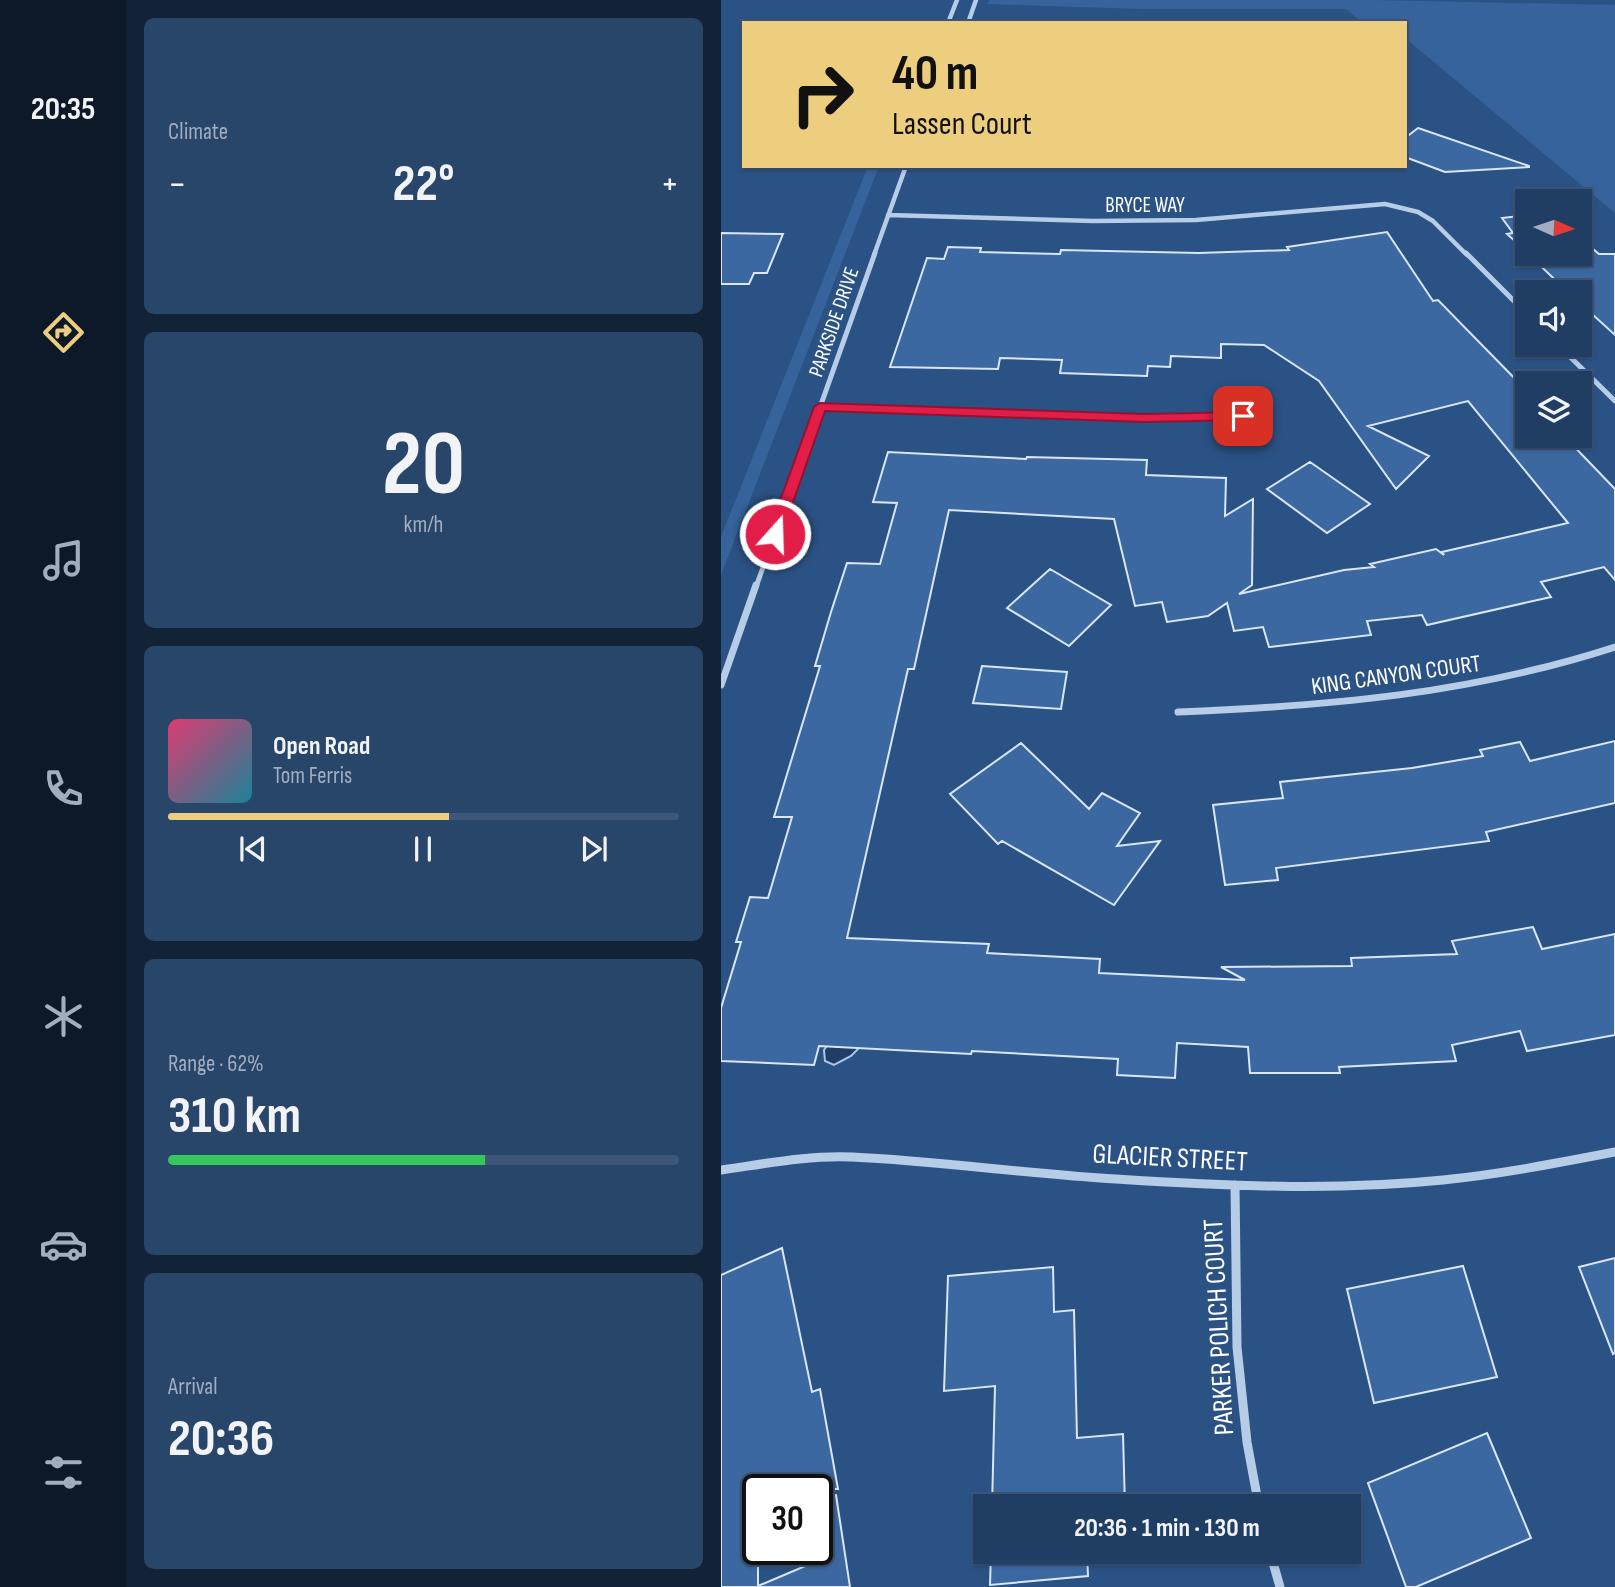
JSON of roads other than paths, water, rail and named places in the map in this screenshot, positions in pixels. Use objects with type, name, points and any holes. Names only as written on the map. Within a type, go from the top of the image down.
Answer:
[{"type":"street","points":[[950,21],[957,0]]},
{"type":"street","points":[[969,21],[976,0]]},
{"type":"street","name":"PARKSIDE DRIVE","points":[[721,685],[905,168]]},
{"type":"street","name":"BRYCE WAY","points":[[888,215],[1152,222],[1263,217],[1369,204],[1402,206],[1419,211],[1433,221],[1515,302]]},
{"type":"street","points":[[1570,357],[1615,401]]},
{"type":"street","points":[[820,407],[1145,418],[1243,416]]},
{"type":"street","name":"KING CANYON COURT","points":[[1178,712],[1308,708],[1417,695],[1528,673],[1615,648]]},
{"type":"street","name":"GLACIER STREET","points":[[721,1170],[781,1161],[850,1157],[1114,1179],[1235,1185],[1324,1185],[1441,1180],[1550,1165],[1615,1152]]},
{"type":"street","name":"PARKER POLICH COURT","points":[[1235,1185],[1237,1347],[1247,1442],[1257,1494]]},
{"type":"street","points":[[1273,1564],[1280,1587]]}]
